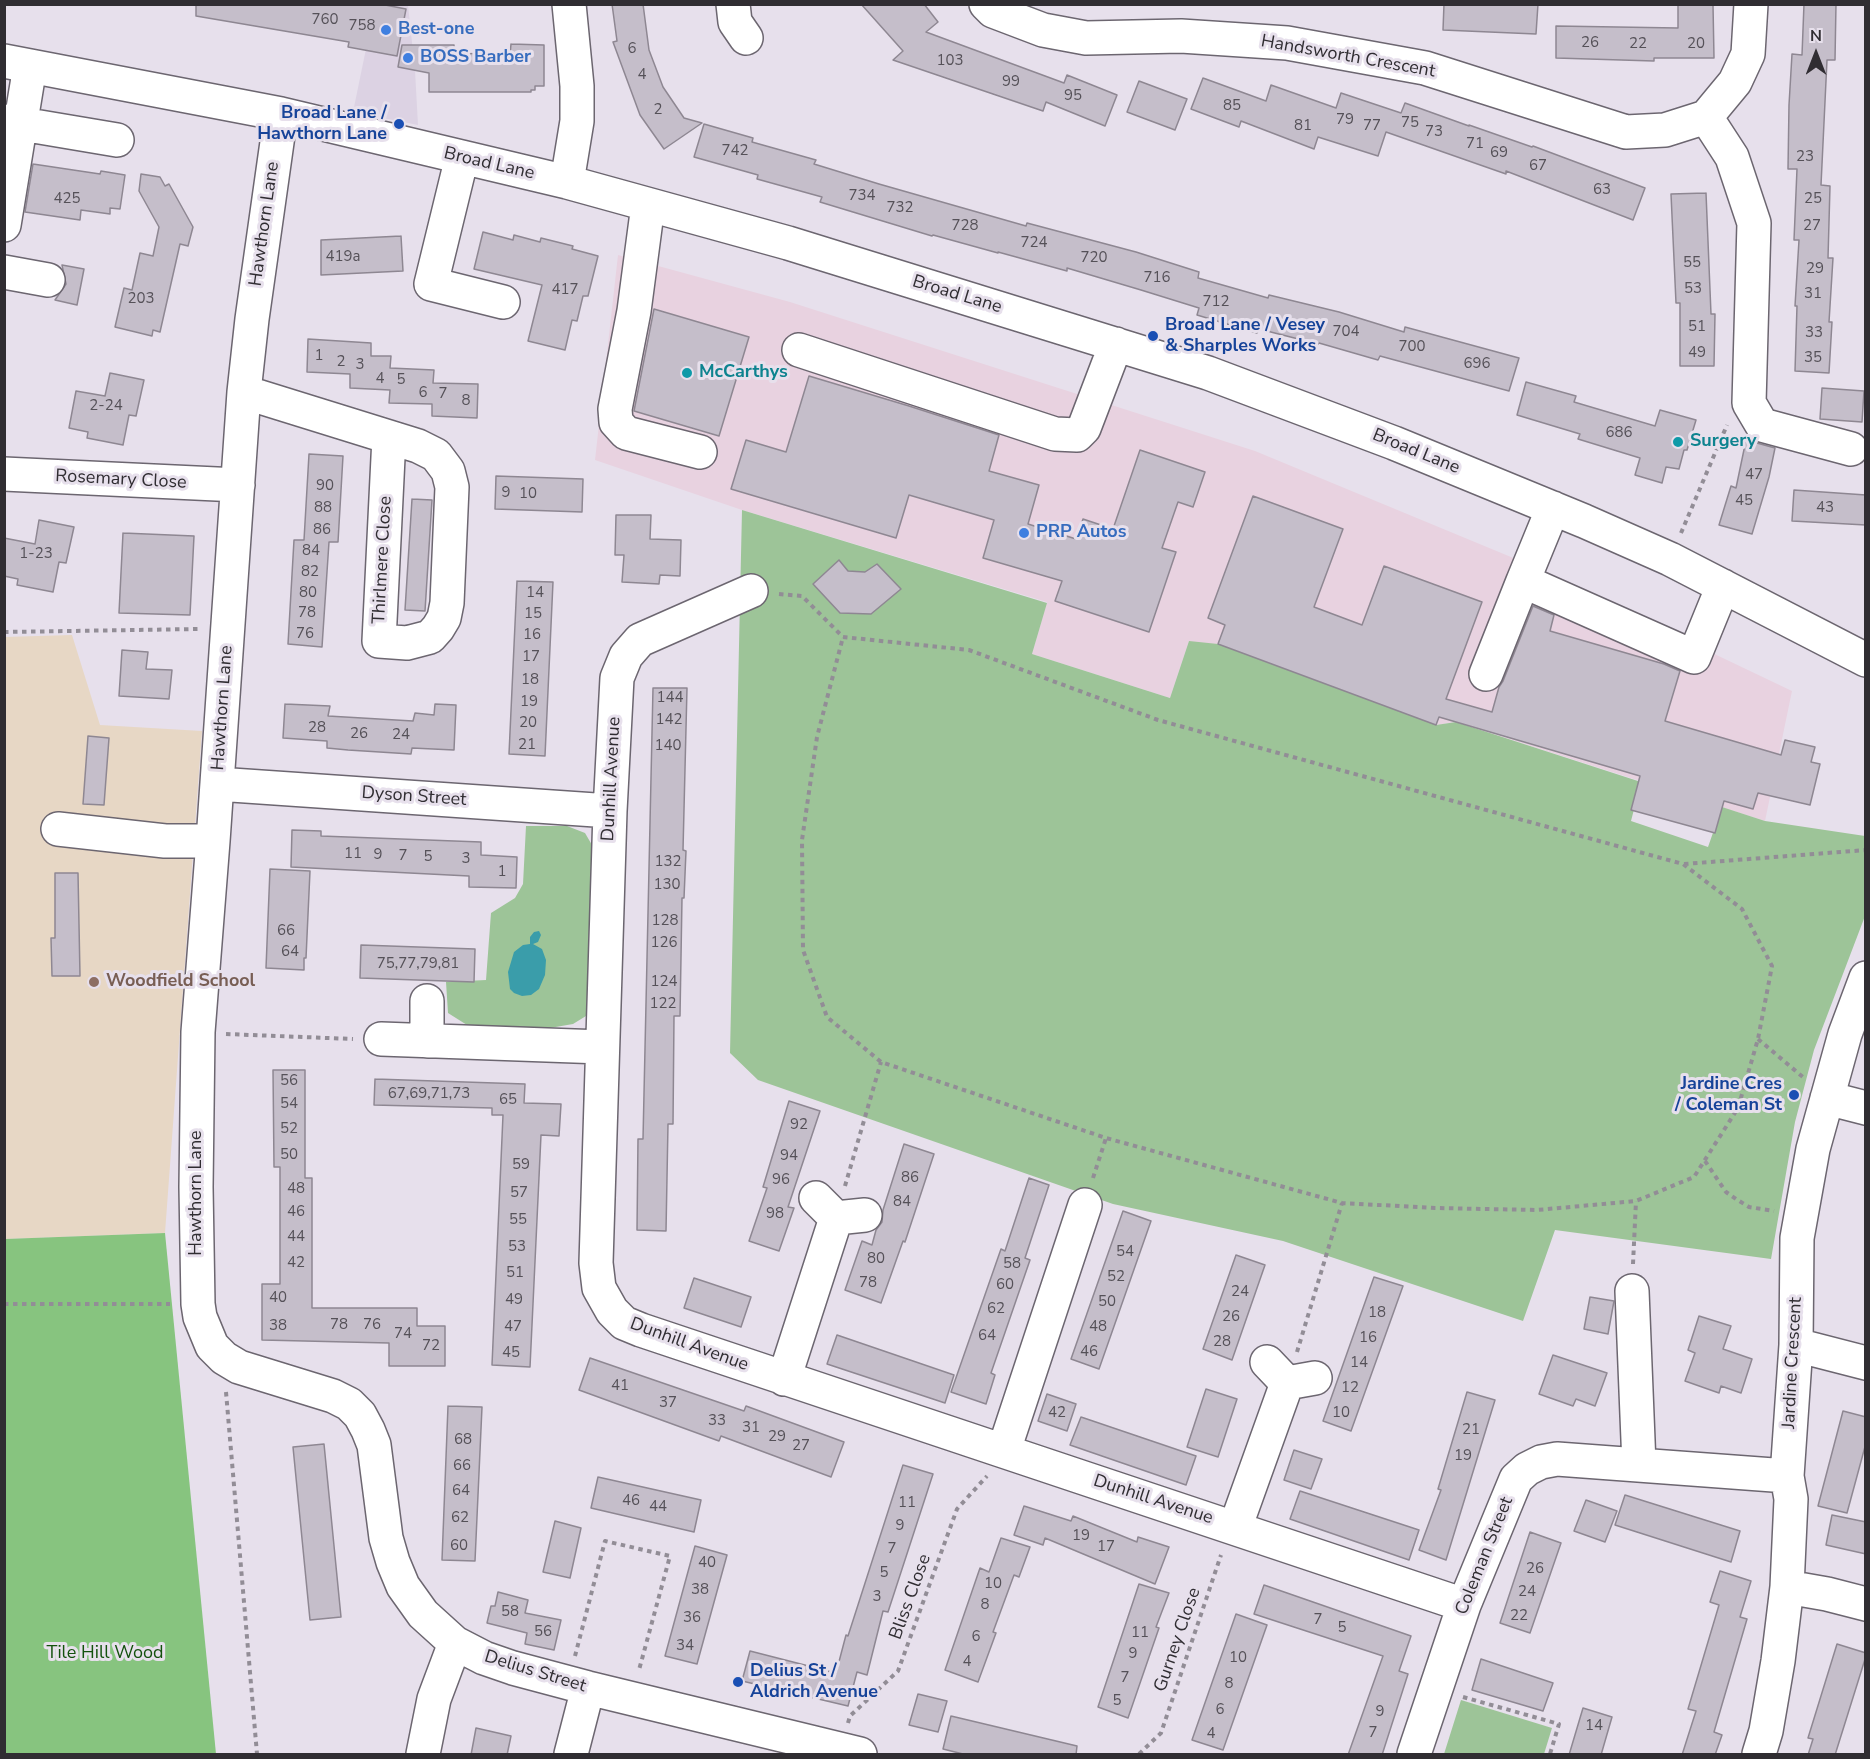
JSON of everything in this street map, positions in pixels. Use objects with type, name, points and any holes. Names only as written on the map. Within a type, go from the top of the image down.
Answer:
[{"type":"street","points":[[567,182],[577,120],[577,86],[569,4]]},
{"type":"street","points":[[733,4],[735,22],[746,38]]},
{"type":"street","name":"Handsworth Crescent","points":[[986,4],[993,11],[1043,30],[1086,38],[1181,36],[1287,43],[1425,68],[1626,132],[1665,130],[1706,117]]},
{"type":"street","points":[[1751,4],[1748,54],[1735,82],[1706,117],[1732,157],[1754,223],[1749,402],[1762,425],[1851,449]]},
{"type":"street","points":[[4,225],[17,64]]},
{"type":"street","name":"Broad Lane","points":[[17,64],[281,114],[567,182],[799,247],[1208,373],[1372,434],[1670,559],[1866,660]]},
{"type":"street","name":"Hawthorn Lane","points":[[198,1304],[196,1187],[198,1032],[218,784],[244,392],[281,114]]},
{"type":"street","points":[[12,122],[117,140]]},
{"type":"street","points":[[462,157],[431,284],[503,302]]},
{"type":"street","points":[[648,205],[634,311],[615,409],[616,422],[626,433],[700,452]]},
{"type":"street","points":[[4,272],[48,280]]},
{"type":"street","points":[[799,350],[1055,434],[1077,435],[1087,422],[1116,344]]},
{"type":"street","name":"Thirlmere Close","points":[[244,392],[389,437],[418,446],[435,455],[448,471],[452,488],[447,603],[444,618],[430,637],[407,643],[379,641],[389,437]]},
{"type":"street","name":"Rosemary Close","points":[[4,474],[238,485]]},
{"type":"street","points":[[1486,674],[1553,508]]},
{"type":"street","points":[[1523,581],[1694,657],[1723,586]]},
{"type":"street","name":"Dunhill Avenue","points":[[751,591],[640,640],[626,656],[617,678],[610,811],[596,1263],[599,1288],[604,1299],[624,1323],[641,1330],[1464,1605]]},
{"type":"street","name":"Dyson Street","points":[[218,784],[610,811]]},
{"type":"street","points":[[58,829],[165,842],[213,842]]},
{"type":"street","name":"Jardine Crescent","points":[[1759,1755],[1766,1731],[1778,1661],[1787,1587],[1791,1500],[1787,1476],[1796,1345],[1797,1238],[1813,1149],[1845,1034],[1866,978]]},
{"type":"street","points":[[427,1001],[427,1041]]},
{"type":"street","points":[[381,1039],[602,1047]]},
{"type":"street","points":[[1827,1098],[1866,1108]]},
{"type":"street","points":[[1004,1450],[1085,1204]]},
{"type":"street","points":[[784,1379],[839,1210]]},
{"type":"street","points":[[1632,1291],[1639,1465]]},
{"type":"street","points":[[198,1304],[205,1331],[212,1346],[224,1359]]},
{"type":"street","points":[[1796,1345],[1866,1363]]},
{"type":"street","name":"Delius Street","points":[[224,1359],[239,1367],[333,1396],[349,1404],[360,1415],[374,1445],[386,1538],[393,1562],[403,1586],[423,1614],[454,1643],[484,1658],[576,1685],[850,1752]]},
{"type":"street","name":"Dunhill Avenue","points":[[1234,1528],[1290,1374]]},
{"type":"street","name":"Coleman Street","points":[[1414,1755],[1464,1605],[1516,1479],[1527,1469],[1541,1462],[1557,1459],[1787,1476]]},
{"type":"street","points":[[1787,1587],[1866,1604]]},
{"type":"street","points":[[423,1755],[434,1699],[454,1643]]},
{"type":"street","points":[[571,1755],[576,1685]]},
{"type":"path","points":[[1670,559],[1725,427],[1749,402]]},
{"type":"path","points":[[751,591],[802,596],[843,637],[969,650],[1158,720],[1683,864],[1866,849]]},
{"type":"path","points":[[4,632],[228,629]]},
{"type":"path","points":[[843,637],[817,737],[802,840],[803,950],[827,1017],[881,1062],[1106,1138],[1342,1203],[1537,1210],[1636,1201],[1694,1177],[1738,1108],[1758,1039],[1772,966],[1742,909],[1683,864]]},
{"type":"path","points":[[198,1032],[381,1039]]},
{"type":"path","points":[[1758,1039],[1827,1098]]},
{"type":"path","points":[[839,1210],[881,1062]]},
{"type":"path","points":[[1085,1204],[1106,1138]]},
{"type":"path","points":[[1705,1161],[1726,1192],[1749,1207],[1802,1214]]},
{"type":"path","points":[[1632,1291],[1636,1201]]},
{"type":"path","points":[[1290,1374],[1342,1203]]},
{"type":"path","points":[[4,1304],[198,1304]]},
{"type":"path","points":[[224,1359],[257,1755]]},
{"type":"path","name":"Bliss Close","points":[[850,1752],[850,1716],[898,1671],[957,1509],[993,1469],[1004,1450]]},
{"type":"path","name":"Gurney Close","points":[[1139,1755],[1161,1733],[1222,1553],[1234,1528]]},
{"type":"path","points":[[576,1685],[576,1654],[604,1541],[670,1556],[631,1699]]},
{"type":"path","points":[[1436,1689],[1559,1724],[1550,1755]]},
{"type":"shaded area","points":[[375,5],[408,5],[418,125],[353,112]]},
{"type":"shaded area","points":[[618,255],[790,302],[1255,451],[1511,557],[1792,691],[1765,821],[1456,722],[1436,725],[1189,641],[1170,698],[1032,654],[1047,602],[742,510],[595,460]]},
{"type":"shaded area","name":"Woodfield School","points":[[72,635],[100,725],[202,731],[165,1233],[5,1239],[4,637]]},
{"type":"green space","points":[[742,510],[1047,603],[1032,654],[1170,698],[1189,641],[1218,644],[1436,725],[1456,722],[1641,782],[1631,821],[1708,847],[1722,807],[1765,821],[1865,836],[1865,916],[1814,1050],[1795,1122],[1771,1259],[1555,1230],[1523,1321],[1283,1241],[1113,1204],[758,1080],[730,1053]]},
{"type":"green space","points":[[526,826],[567,826],[585,833],[592,845],[586,1016],[573,1024],[544,1029],[467,1025],[448,1013],[446,982],[486,980],[491,913],[515,898],[523,884]]},
{"type":"green space","name":"Tile Hill Wood","points":[[165,1233],[216,1754],[5,1754],[5,1239]]},
{"type":"green space","points":[[1461,1700],[1552,1728],[1544,1754],[1444,1754]]},
{"type":"water","points":[[539,931],[541,935],[538,942],[533,944],[542,949],[546,960],[545,975],[539,989],[531,995],[522,996],[510,989],[508,972],[514,952],[523,945],[530,944],[530,937],[534,932]]},
{"type":"building","points":[[196,4],[380,4],[406,9],[397,56],[348,47],[349,42],[196,16]]},
{"type":"building","points":[[612,4],[643,4],[649,50],[663,87],[684,118],[702,123],[664,149],[640,115],[613,42],[617,41]]},
{"type":"building","points":[[861,4],[924,4],[938,22],[926,32],[1064,83],[1067,75],[1117,95],[1105,126],[1046,102],[1043,111],[893,60],[903,51]]},
{"type":"building","points":[[1444,4],[1538,4],[1536,34],[1443,30]]},
{"type":"building","points":[[1804,4],[1836,4],[1835,60],[1827,60],[1821,185],[1830,186],[1828,258],[1833,258],[1829,373],[1795,371],[1797,306],[1795,306],[1799,240],[1794,240],[1797,169],[1788,169],[1789,105],[1792,54],[1802,55]]},
{"type":"building","points":[[1678,5],[1713,5],[1714,58],[1654,58],[1654,61],[1556,58],[1556,26],[1678,28]]},
{"type":"building","points":[[511,44],[544,45],[544,86],[535,86],[535,90],[531,92],[429,92],[429,73],[398,67],[402,45],[454,45],[454,53],[510,55]]},
{"type":"building","points":[[1203,78],[1266,101],[1271,85],[1336,108],[1341,93],[1401,113],[1405,103],[1533,146],[1645,188],[1633,220],[1506,171],[1506,174],[1386,132],[1378,156],[1318,137],[1314,149],[1241,121],[1239,127],[1191,109]]},
{"type":"building","points":[[1139,81],[1187,99],[1175,130],[1127,112]]},
{"type":"building","points":[[704,124],[753,138],[752,142],[816,160],[814,164],[879,184],[1026,226],[1027,223],[1136,252],[1199,272],[1198,278],[1268,298],[1269,295],[1339,312],[1404,332],[1405,327],[1519,358],[1509,391],[1380,356],[1378,360],[1259,329],[1257,333],[1197,315],[1199,308],[1141,290],[1067,268],[1067,271],[932,236],[820,202],[822,197],[757,179],[758,175],[694,157]]},
{"type":"building","points":[[33,164],[100,174],[101,171],[125,175],[120,209],[110,208],[110,214],[81,210],[80,220],[25,212]]},
{"type":"building","points":[[141,174],[160,177],[165,186],[169,184],[193,227],[188,246],[180,244],[160,332],[153,330],[152,336],[115,327],[124,288],[132,290],[140,253],[153,256],[159,227],[139,191]]},
{"type":"building","points":[[1706,193],[1711,314],[1715,314],[1714,366],[1680,366],[1680,303],[1676,303],[1671,194]]},
{"type":"building","points":[[483,232],[513,240],[514,235],[540,242],[541,238],[573,246],[572,249],[598,256],[588,296],[583,296],[577,321],[572,320],[565,350],[528,341],[542,285],[474,269]]},
{"type":"building","points":[[401,236],[403,271],[321,275],[321,240]]},
{"type":"building","points":[[62,265],[84,269],[77,305],[55,300],[66,284]]},
{"type":"building","name":"McCarthys","points":[[654,309],[749,337],[719,436],[634,411]]},
{"type":"building","points":[[308,339],[371,343],[371,356],[391,356],[390,368],[434,370],[433,383],[478,384],[477,418],[432,416],[432,404],[389,403],[390,390],[350,388],[350,374],[307,372]]},
{"type":"building","points":[[110,373],[144,380],[136,416],[129,415],[123,445],[87,438],[88,432],[69,428],[76,391],[105,396]]},
{"type":"building","points":[[809,376],[999,435],[989,471],[1039,485],[1028,524],[1076,539],[1083,519],[1113,529],[1140,450],[1205,472],[1193,507],[1178,502],[1162,548],[1176,552],[1149,632],[1055,601],[1062,581],[983,558],[994,520],[909,495],[896,538],[731,489],[746,440],[786,452]]},
{"type":"building","points":[[1526,382],[1576,396],[1574,402],[1655,426],[1660,410],[1696,420],[1679,469],[1666,467],[1662,483],[1635,475],[1640,458],[1578,439],[1580,434],[1517,415]]},
{"type":"building","points":[[1822,388],[1864,391],[1862,422],[1820,419]]},
{"type":"building","points":[[1746,440],[1775,448],[1752,534],[1719,525],[1731,486],[1736,488]]},
{"type":"building","points":[[309,454],[343,456],[338,542],[329,542],[322,647],[288,644],[294,540],[304,540]]},
{"type":"building","points":[[496,476],[583,479],[582,512],[495,509]]},
{"type":"building","points":[[1794,490],[1866,495],[1866,525],[1792,521]]},
{"type":"building","points":[[1253,496],[1343,529],[1314,607],[1362,625],[1384,566],[1482,602],[1446,699],[1492,712],[1499,687],[1533,606],[1554,615],[1550,631],[1664,664],[1680,671],[1665,721],[1781,755],[1785,740],[1815,747],[1811,762],[1820,764],[1810,805],[1758,793],[1753,809],[1724,801],[1715,833],[1631,810],[1640,776],[1439,717],[1436,725],[1218,644],[1225,625],[1208,618]]},
{"type":"building","points":[[412,499],[432,500],[425,611],[405,610]]},
{"type":"building","points":[[616,515],[651,515],[650,539],[681,540],[680,576],[660,575],[659,584],[622,582],[624,555],[615,555]]},
{"type":"building","points":[[39,520],[74,527],[66,563],[59,562],[53,592],[17,585],[18,579],[4,576],[4,538],[35,544]]},
{"type":"building","points":[[123,533],[194,536],[190,615],[119,613]]},
{"type":"building","points":[[839,560],[848,571],[865,572],[877,564],[901,589],[871,614],[840,613],[813,584]]},
{"type":"building","points":[[517,581],[553,582],[545,756],[509,754]]},
{"type":"building","points":[[122,650],[148,652],[146,669],[172,670],[169,699],[119,696]]},
{"type":"building","points":[[653,688],[687,688],[683,850],[686,851],[684,898],[682,898],[680,1016],[674,1016],[673,1124],[668,1124],[666,1231],[637,1230],[638,1139],[643,1139]]},
{"type":"building","points":[[285,704],[330,706],[328,716],[413,721],[415,713],[434,715],[435,704],[456,705],[454,750],[412,748],[411,754],[348,750],[327,748],[327,741],[283,738]]},
{"type":"building","points":[[88,736],[109,738],[104,805],[83,804]]},
{"type":"building","points":[[292,830],[321,831],[321,836],[481,842],[481,855],[517,857],[516,888],[469,887],[469,876],[291,867]]},
{"type":"building","points":[[270,869],[310,871],[304,970],[266,968]]},
{"type":"building","points":[[55,873],[78,873],[80,976],[52,976],[51,938],[55,938]]},
{"type":"building","points":[[361,945],[475,949],[474,982],[360,978]]},
{"type":"building","points":[[273,1070],[305,1070],[305,1178],[312,1178],[312,1308],[417,1308],[417,1326],[445,1326],[445,1366],[389,1366],[389,1343],[262,1340],[262,1284],[280,1284],[280,1167],[274,1167]]},
{"type":"building","points":[[375,1079],[525,1084],[524,1103],[561,1104],[559,1136],[541,1135],[530,1367],[492,1365],[503,1115],[492,1115],[492,1108],[374,1105]]},
{"type":"building","points":[[789,1101],[820,1111],[788,1207],[794,1208],[779,1251],[749,1241],[767,1188],[763,1187]]},
{"type":"building","points":[[904,1144],[934,1154],[905,1242],[903,1241],[881,1303],[845,1290],[862,1241],[872,1245],[876,1230],[882,1222],[883,1210]]},
{"type":"building","points":[[1029,1178],[1049,1185],[1025,1258],[1030,1260],[991,1373],[995,1375],[986,1404],[951,1392],[1001,1249],[1005,1251]]},
{"type":"building","points":[[1123,1211],[1151,1221],[1099,1369],[1071,1359]]},
{"type":"building","points":[[1236,1255],[1265,1265],[1232,1360],[1203,1349]]},
{"type":"building","points":[[1374,1277],[1403,1286],[1351,1431],[1323,1421]]},
{"type":"building","points":[[694,1278],[751,1297],[741,1327],[684,1308]]},
{"type":"building","points":[[1590,1297],[1614,1301],[1608,1334],[1584,1329]]},
{"type":"building","points":[[1699,1316],[1731,1326],[1723,1349],[1752,1359],[1741,1393],[1721,1386],[1719,1393],[1685,1381],[1695,1353],[1688,1350]]},
{"type":"building","points":[[837,1335],[954,1375],[945,1403],[827,1364]]},
{"type":"building","points":[[1553,1355],[1607,1373],[1595,1406],[1576,1399],[1573,1406],[1539,1394]]},
{"type":"building","points":[[590,1358],[744,1411],[746,1406],[844,1442],[831,1477],[721,1436],[719,1441],[579,1390]]},
{"type":"building","points":[[1206,1389],[1237,1399],[1218,1457],[1187,1447]]},
{"type":"building","points":[[1467,1392],[1495,1400],[1446,1560],[1419,1550],[1441,1490],[1438,1489]]},
{"type":"building","points":[[1047,1394],[1076,1404],[1067,1431],[1038,1421]]},
{"type":"building","points":[[448,1406],[482,1407],[475,1561],[442,1560]]},
{"type":"building","points":[[1843,1411],[1866,1417],[1866,1443],[1847,1513],[1818,1506]]},
{"type":"building","points":[[1081,1417],[1196,1456],[1186,1485],[1070,1445]]},
{"type":"building","points":[[324,1444],[341,1617],[310,1620],[293,1447]]},
{"type":"building","points":[[1294,1450],[1322,1459],[1311,1489],[1284,1480]]},
{"type":"building","points":[[903,1465],[933,1474],[888,1612],[883,1611],[867,1675],[857,1672],[848,1706],[742,1681],[750,1651],[836,1673],[846,1635],[848,1636]]},
{"type":"building","points":[[598,1477],[701,1500],[694,1532],[591,1508]]},
{"type":"building","points":[[1300,1491],[1419,1530],[1409,1560],[1290,1519]]},
{"type":"building","points":[[1625,1495],[1740,1531],[1731,1562],[1615,1525]]},
{"type":"building","points":[[1586,1500],[1617,1511],[1605,1542],[1574,1531]]},
{"type":"building","points":[[1024,1506],[1071,1521],[1073,1516],[1137,1542],[1138,1537],[1169,1547],[1155,1584],[1045,1538],[1043,1545],[1014,1535]]},
{"type":"building","points":[[1832,1515],[1866,1522],[1866,1554],[1826,1545]]},
{"type":"building","points":[[555,1521],[581,1528],[570,1578],[543,1572]]},
{"type":"building","points":[[1530,1532],[1561,1543],[1530,1633],[1500,1623]]},
{"type":"building","points":[[1001,1538],[1030,1547],[1019,1577],[1014,1575],[978,1682],[945,1670],[980,1568],[989,1572]]},
{"type":"building","points":[[695,1546],[727,1555],[697,1664],[665,1656]]},
{"type":"building","points":[[1720,1571],[1751,1581],[1740,1617],[1747,1619],[1714,1732],[1722,1735],[1715,1755],[1682,1755],[1696,1711],[1688,1709],[1719,1605],[1710,1602]]},
{"type":"building","points":[[1139,1584],[1169,1593],[1128,1718],[1098,1707]]},
{"type":"building","points":[[1264,1585],[1411,1636],[1399,1671],[1408,1674],[1382,1755],[1348,1755],[1383,1656],[1254,1614]]},
{"type":"building","points":[[498,1592],[528,1600],[525,1613],[561,1620],[554,1650],[525,1644],[527,1633],[487,1623],[491,1606],[495,1606]]},
{"type":"building","points":[[1236,1614],[1267,1625],[1223,1750],[1192,1740]]},
{"type":"building","points":[[1837,1644],[1866,1653],[1866,1656],[1835,1755],[1808,1755],[1813,1739],[1808,1738]]},
{"type":"building","points":[[1481,1659],[1553,1683],[1543,1711],[1472,1690]]},
{"type":"building","points":[[918,1694],[947,1701],[938,1732],[909,1725]]},
{"type":"building","points":[[1583,1708],[1612,1717],[1601,1755],[1569,1755]]},
{"type":"building","points":[[951,1716],[1077,1746],[1076,1755],[967,1755],[943,1749]]},
{"type":"building","points":[[476,1728],[511,1736],[507,1755],[471,1755]]},
{"type":"place","name":"Best-one","points":[[386,30]]},
{"type":"place","name":"BOSS Barber","points":[[408,58]]},
{"type":"place","name":"Broad Lane / Hawthorn Lane","points":[[399,124]]},
{"type":"place","name":"Broad Lane / Vesey & Sharples Works","points":[[1153,336]]},
{"type":"place","name":"McCarthys","points":[[687,373]]},
{"type":"place","name":"Surgery","points":[[1678,442]]},
{"type":"place","name":"PRP Autos","points":[[1024,533]]},
{"type":"place","name":"Woodfield School","points":[[94,982]]},
{"type":"place","name":"Jardine Cres / Coleman St","points":[[1794,1095]]},
{"type":"place","name":"Delius St / Aldrich Avenue","points":[[738,1682]]}]
